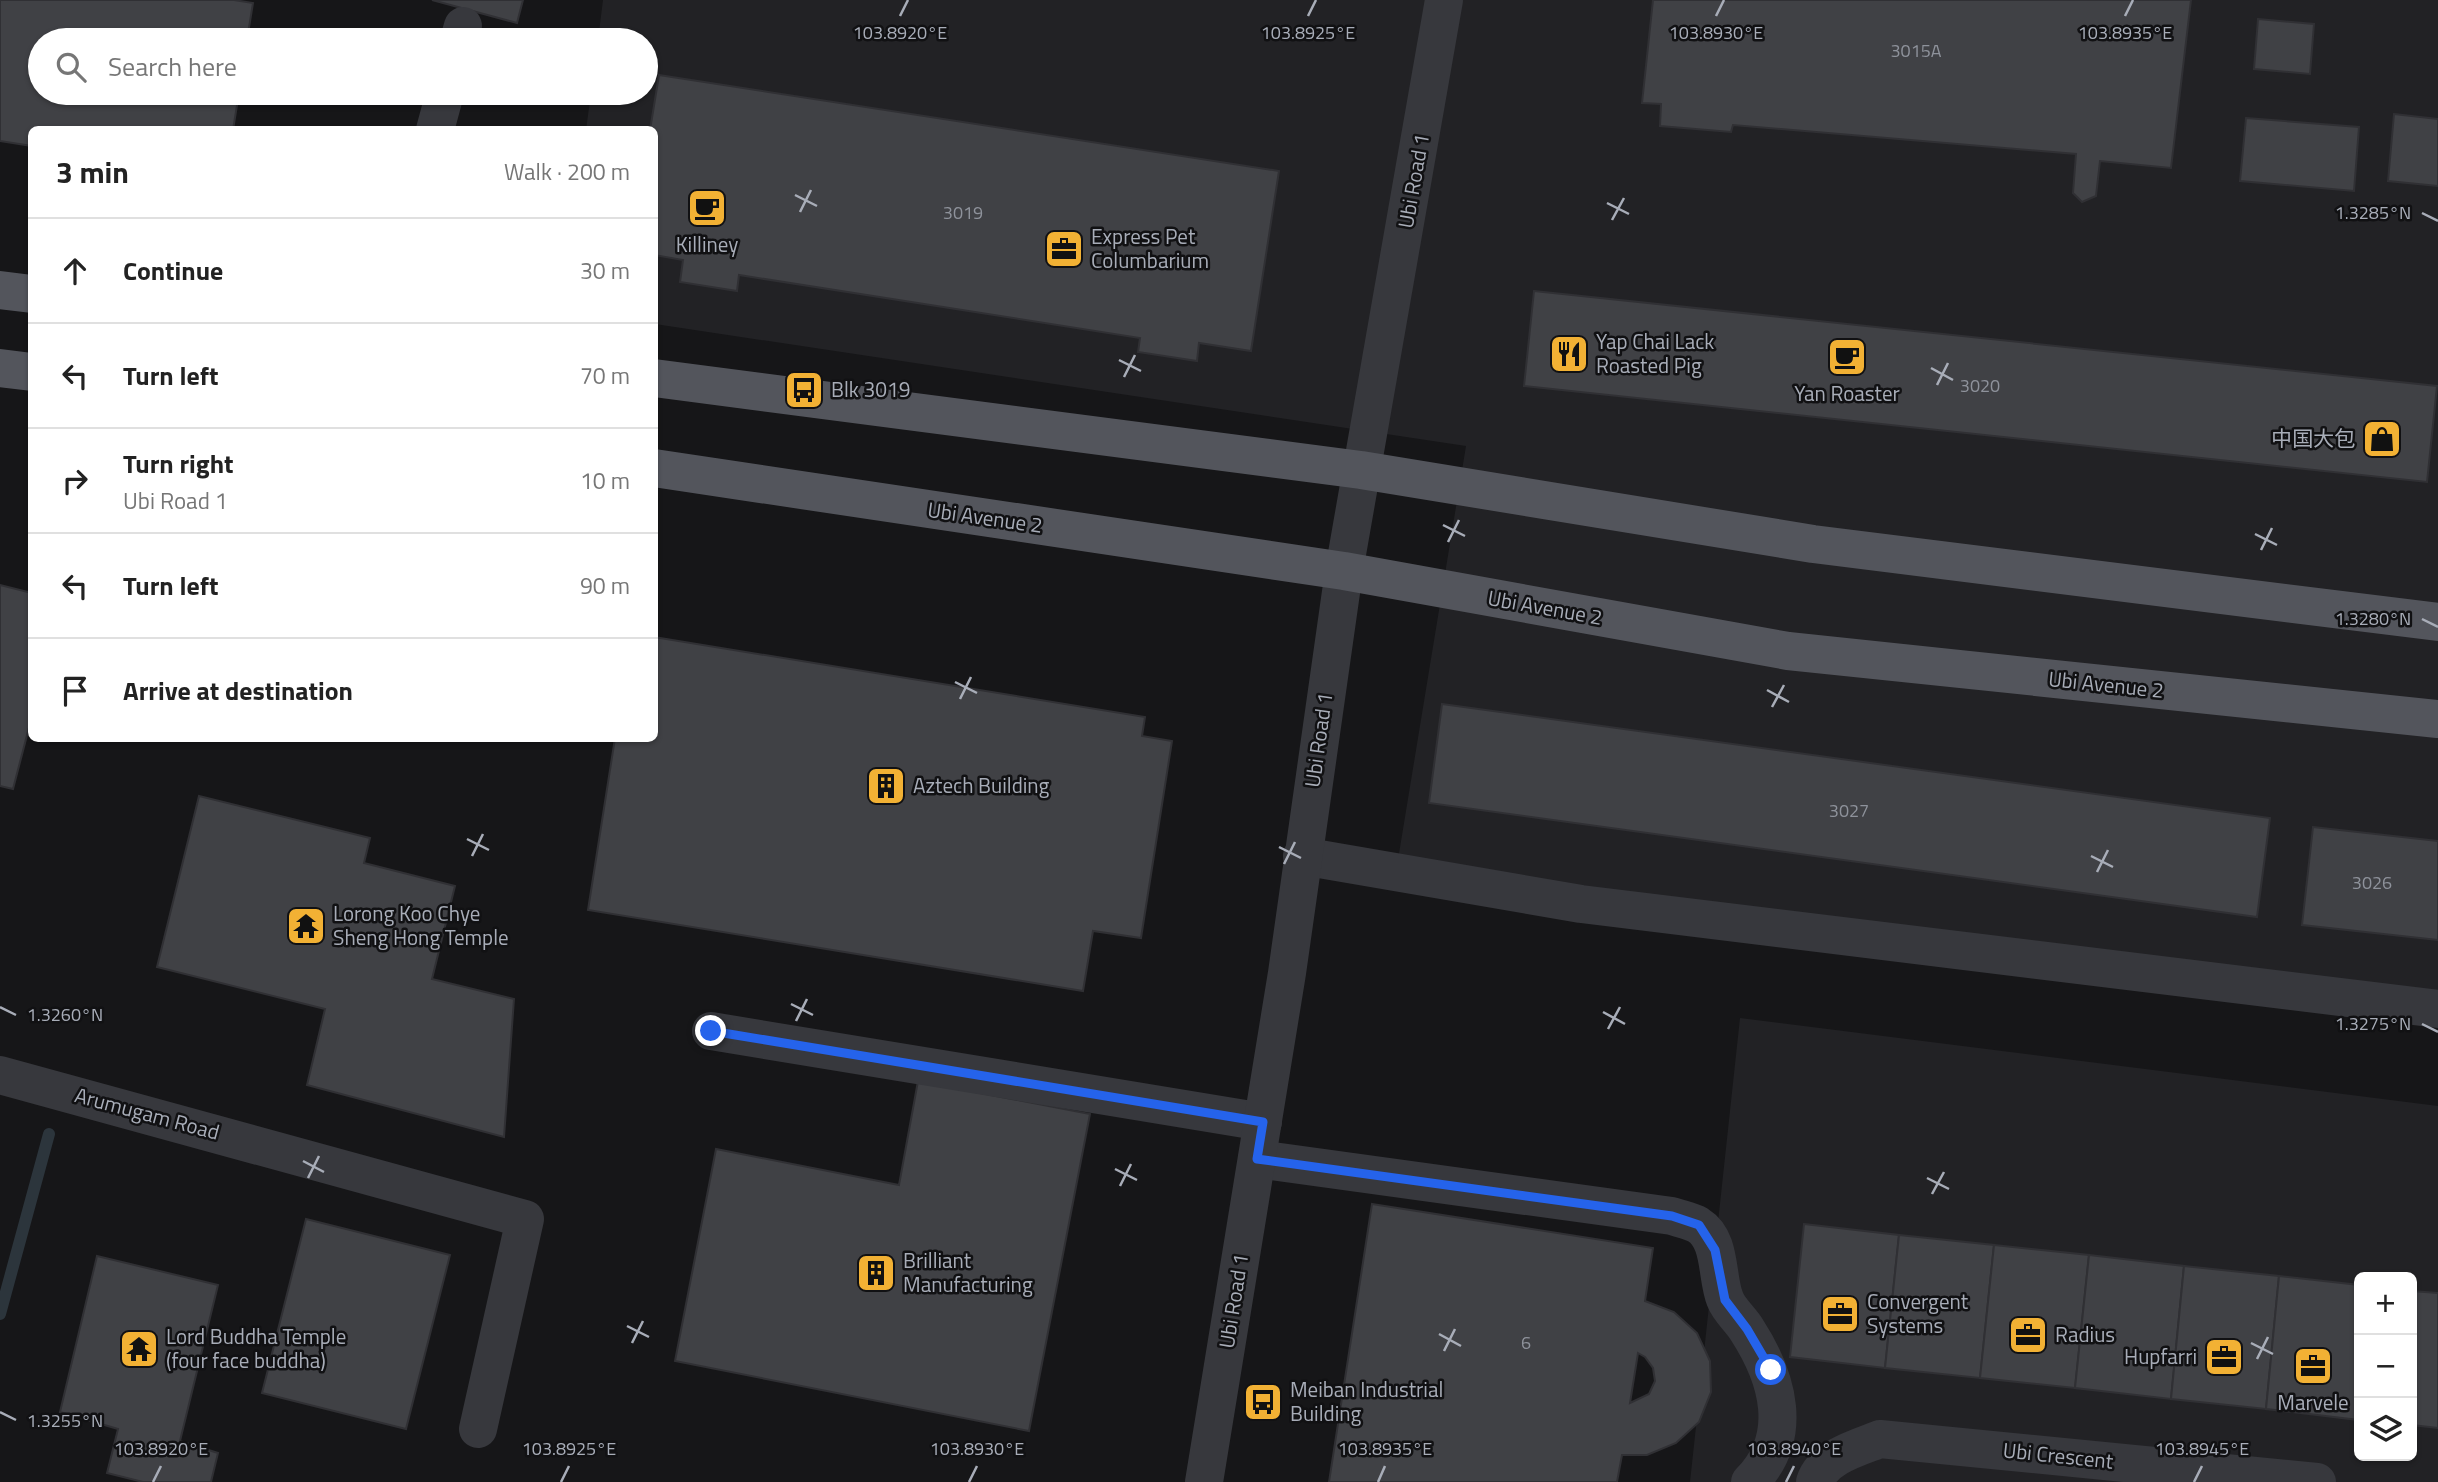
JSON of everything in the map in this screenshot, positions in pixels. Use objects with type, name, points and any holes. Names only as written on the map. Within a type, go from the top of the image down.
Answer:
[{"type":"main road","points":[[0,290],[28,294]]},
{"type":"main road","points":[[0,368],[28,372]]},
{"type":"main road","points":[[658,379],[1361,470],[1813,544],[2438,622]]},
{"type":"main road","name":"Ubi Avenue 2","points":[[658,469],[1344,571],[1788,651],[2438,719]]},
{"type":"street","name":"Ubi Road 1","points":[[1204,1482],[1263,1122],[1344,571],[1444,0]]},
{"type":"street","points":[[436,126],[442,105]]},
{"type":"street","points":[[1302,856],[1581,904],[2438,1009]]},
{"type":"street","points":[[711,1031],[1263,1122]]},
{"type":"street","name":"Arumugam Road","points":[[0,1075],[524,1219],[478,1429]]},
{"type":"street","points":[[1257,1159],[1672,1216],[1699,1225],[1715,1250],[1725,1300],[1747,1329],[1771,1370],[1779,1415],[1777,1440],[1761,1471],[1750,1482]]},
{"type":"street","name":"Ubi Crescent","points":[[1815,1482],[1818,1472],[1847,1451],[1880,1439],[2316,1482]]},
{"type":"shaded area","points":[[603,0],[2438,0],[2438,1021],[1393,890],[1466,446],[658,324],[658,126],[587,126],[589,105],[658,105],[658,28],[600,28]]},
{"type":"shaded area","points":[[1740,1018],[2438,1106],[2438,1482],[1690,1482]]},
{"type":"building","points":[[0,0],[234,0],[253,3],[249,28],[28,28],[28,105],[237,105],[234,126],[28,126],[28,145],[0,141]]},
{"type":"building","points":[[432,0],[523,0],[517,23]]},
{"type":"building","points":[[1653,0],[2191,0],[2171,168],[2100,161],[2096,196],[2082,202],[2073,193],[2076,154],[1733,125],[1731,132],[1660,126],[1661,104],[1642,103]]},
{"type":"building","points":[[2258,19],[2314,24],[2310,74],[2254,69]]},
{"type":"building","points":[[659,75],[1279,171],[1251,351],[1199,343],[1197,361],[1138,352],[1140,338],[739,275],[737,291],[680,282],[683,260],[658,256],[658,126],[651,126],[654,105],[658,105]]},
{"type":"building","points":[[2394,114],[2438,119],[2438,186],[2388,181]]},
{"type":"building","points":[[2246,118],[2359,127],[2354,191],[2240,181]]},
{"type":"building","points":[[1534,291],[2437,386],[2427,482],[1524,386]]},
{"type":"building","points":[[0,585],[28,592],[28,731],[13,789],[0,786]]},
{"type":"building","name":"Aztech Building","points":[[658,638],[1145,717],[1142,736],[1172,741],[1141,938],[1093,931],[1083,991],[588,910],[614,742],[658,742]]},
{"type":"building","points":[[1442,704],[2270,818],[2257,917],[1429,803]]},
{"type":"building","name":"Lorong Koo Chye Sheng Hong Temple","points":[[199,796],[370,838],[364,863],[455,886],[432,979],[514,999],[504,1137],[307,1085],[325,1009],[157,967]]},
{"type":"building","points":[[2313,827],[2438,841],[2438,940],[2302,925]]},
{"type":"building","name":"Brilliant Manufacturing","points":[[918,1081],[1090,1114],[1029,1431],[675,1361],[716,1149],[899,1185]]},
{"type":"building","points":[[1372,1204],[1653,1248],[1645,1301],[1674,1312],[1697,1333],[1710,1361],[1711,1392],[1699,1422],[1676,1443],[1647,1455],[1622,1455],[1617,1482],[1329,1482]],"holes":[[[1638,1353],[1645,1357],[1653,1368],[1655,1381],[1649,1394],[1630,1403]]]},
{"type":"building","points":[[306,1219],[450,1255],[406,1429],[262,1393]]},
{"type":"building","points":[[1804,1224],[1899,1235],[1885,1368],[1790,1357]]},
{"type":"building","points":[[1899,1235],[1994,1245],[1980,1378],[1885,1368]]},
{"type":"building","points":[[1994,1245],[2089,1255],[2075,1388],[1980,1378]]},
{"type":"building","points":[[2089,1255],[2184,1266],[2171,1399],[2075,1388]]},
{"type":"building","name":"Lord Buddha Temple (four face buddha)","points":[[97,1256],[218,1285],[180,1441],[218,1453],[211,1482],[143,1482],[107,1473],[118,1429],[60,1412]]},
{"type":"building","points":[[2184,1266],[2279,1276],[2266,1409],[2171,1399]]},
{"type":"building","points":[[2279,1276],[2354,1284],[2354,1419],[2266,1409]]},
{"type":"building","points":[[2417,1291],[2438,1293],[2438,1428],[2417,1426]]},
{"type":"waterway","points":[[0,1314],[49,1134]]},
{"type":"place","name":"Killiney","points":[[707,208]]},
{"type":"place","name":"Express Pet Columbarium","points":[[1064,249]]},
{"type":"place","name":"Yap Chai Lack Roasted Pig","points":[[1569,354]]},
{"type":"place","name":"Yan Roaster","points":[[1847,357]]},
{"type":"place","name":"Blk 3019","points":[[804,390]]},
{"type":"place","name":"中国大包","points":[[2382,439]]},
{"type":"place","name":"Aztech Building","points":[[886,786]]},
{"type":"place","name":"Lorong Koo Chye Sheng Hong Temple","points":[[306,926]]},
{"type":"place","name":"Brilliant Manufacturing","points":[[876,1273]]},
{"type":"place","name":"Convergent Systems","points":[[1840,1314]]},
{"type":"place","name":"Radius","points":[[2028,1335]]},
{"type":"place","name":"Lord Buddha Temple (four face buddha)","points":[[139,1349]]},
{"type":"place","name":"Hupfarri","points":[[2224,1357]]},
{"type":"place","name":"Marvele","points":[[2313,1366]]},
{"type":"place","name":"Meiban Industrial Building","points":[[1263,1402]]},
{"type":"route","points":[[711,1031],[1263,1122],[1257,1159],[1672,1216],[1699,1225],[1715,1250],[1725,1300],[1747,1329],[1771,1370]]}]
